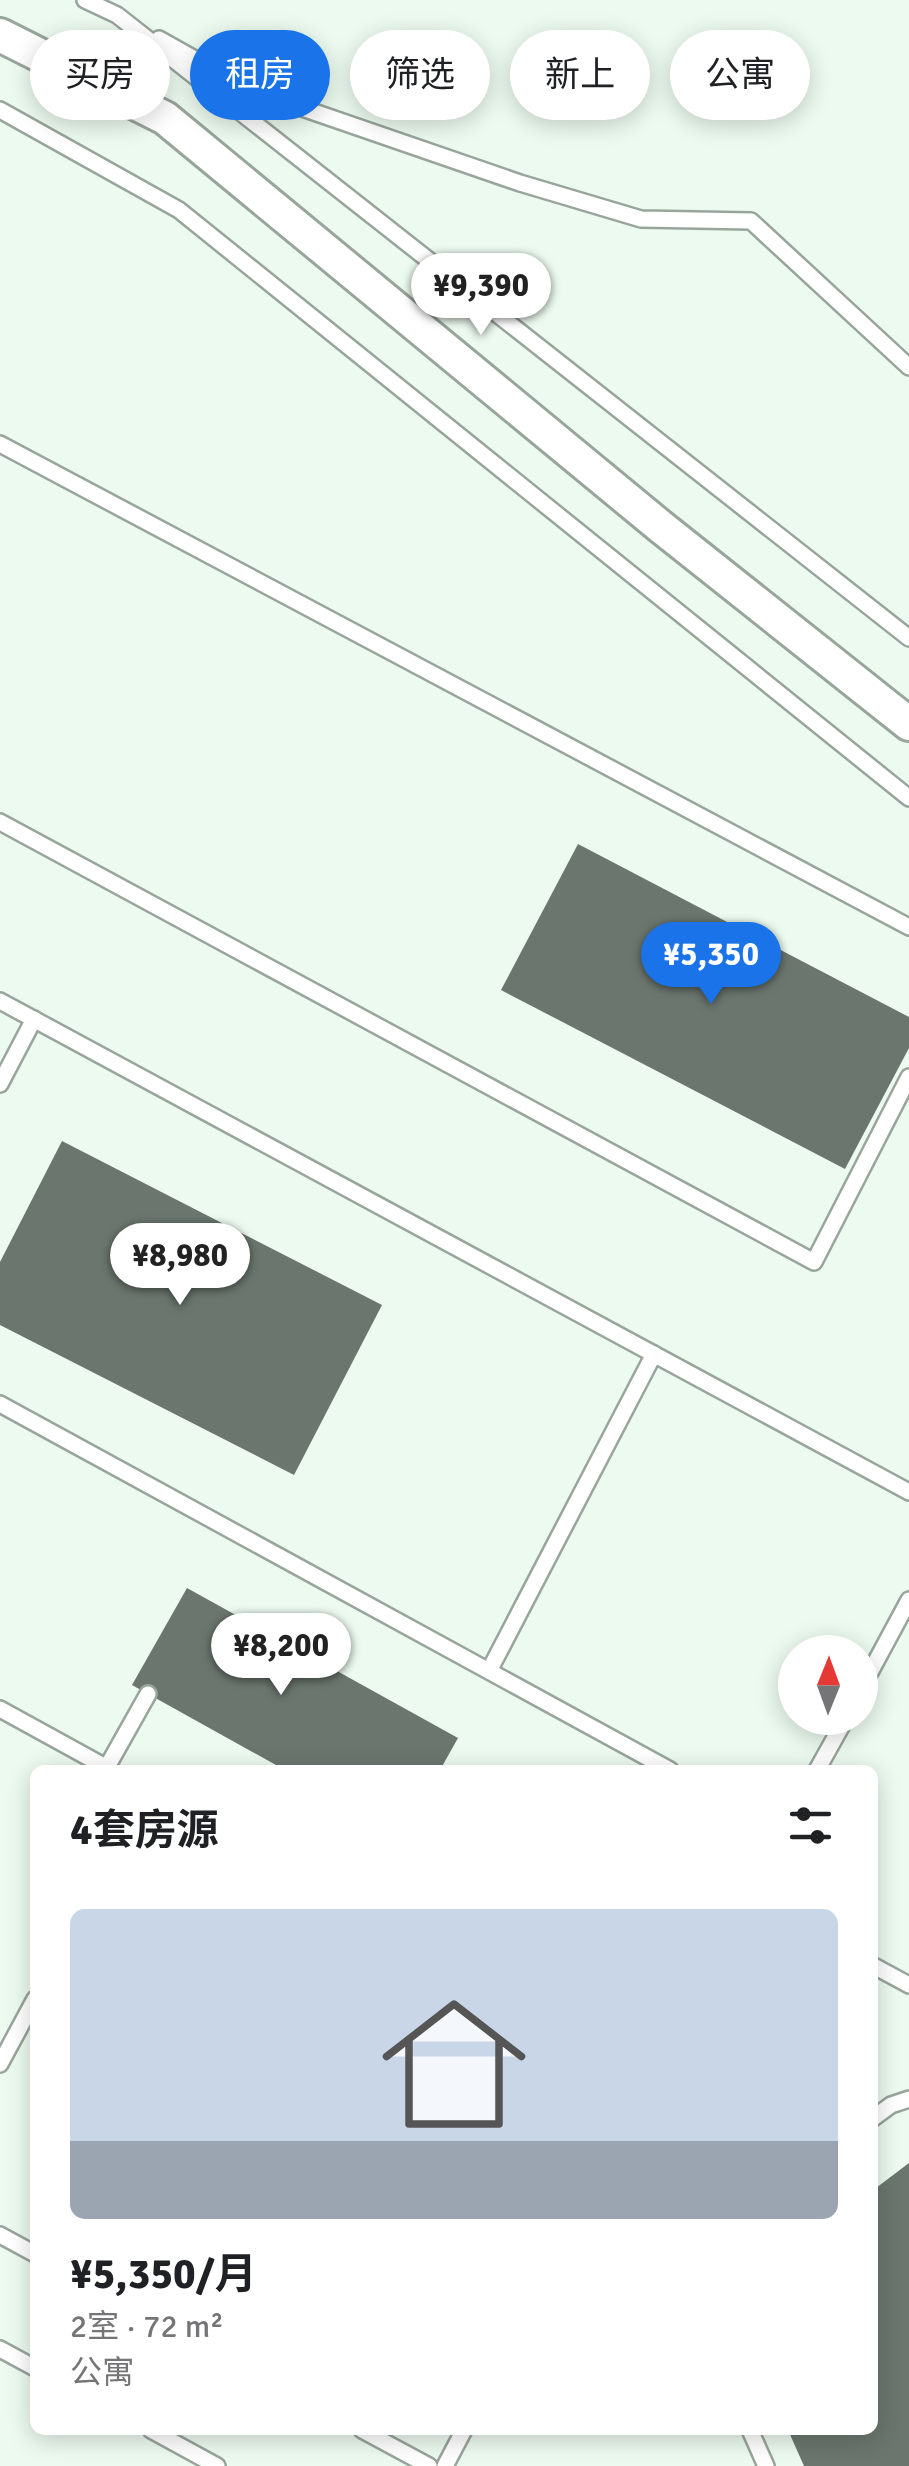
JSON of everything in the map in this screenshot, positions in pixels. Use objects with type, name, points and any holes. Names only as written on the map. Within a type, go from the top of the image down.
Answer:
[{"type":"street","points":[[0,35],[165,118],[660,527],[909,724]]},
{"type":"lane","points":[[85,0],[250,90],[520,183],[642,220],[752,221],[909,368]]},
{"type":"lane","points":[[102,0],[909,638]]},
{"type":"lane","points":[[0,110],[179,210],[909,798]]},
{"type":"lane","points":[[0,444],[909,927]]},
{"type":"lane","points":[[0,822],[814,1262],[909,1077]]},
{"type":"lane","points":[[0,1001],[909,1492]]},
{"type":"lane","points":[[0,1084],[34,1019]]},
{"type":"lane","points":[[489,1671],[654,1354]]},
{"type":"lane","points":[[0,1404],[661,1765]]},
{"type":"lane","points":[[878,1658],[909,1600]]},
{"type":"lane","points":[[111,1765],[148,1694]]},
{"type":"lane","points":[[0,1708],[102,1765]]},
{"type":"lane","points":[[820,1765],[837,1735]]},
{"type":"lane","points":[[878,1968],[909,1985]]},
{"type":"lane","points":[[0,2064],[30,2008]]},
{"type":"lane","points":[[878,2115],[909,2099]]},
{"type":"lane","points":[[0,2235],[30,2251]]},
{"type":"lane","points":[[0,2348],[30,2365]]},
{"type":"lane","points":[[159,2435],[217,2466]]},
{"type":"lane","points":[[371,2435],[429,2466]]},
{"type":"lane","points":[[445,2466],[461,2435]]},
{"type":"lane","points":[[752,2435],[766,2466]]},
{"type":"building","points":[[578,844],[909,1017],[909,1048],[845,1169],[501,990]]},
{"type":"building","points":[[62,1141],[382,1305],[294,1475],[0,1325],[0,1262]]},
{"type":"building","points":[[187,1588],[458,1738],[443,1765],[276,1765],[132,1685]]},
{"type":"building","points":[[909,2163],[909,2466],[804,2466],[790,2435],[878,2435],[878,2186]]}]
